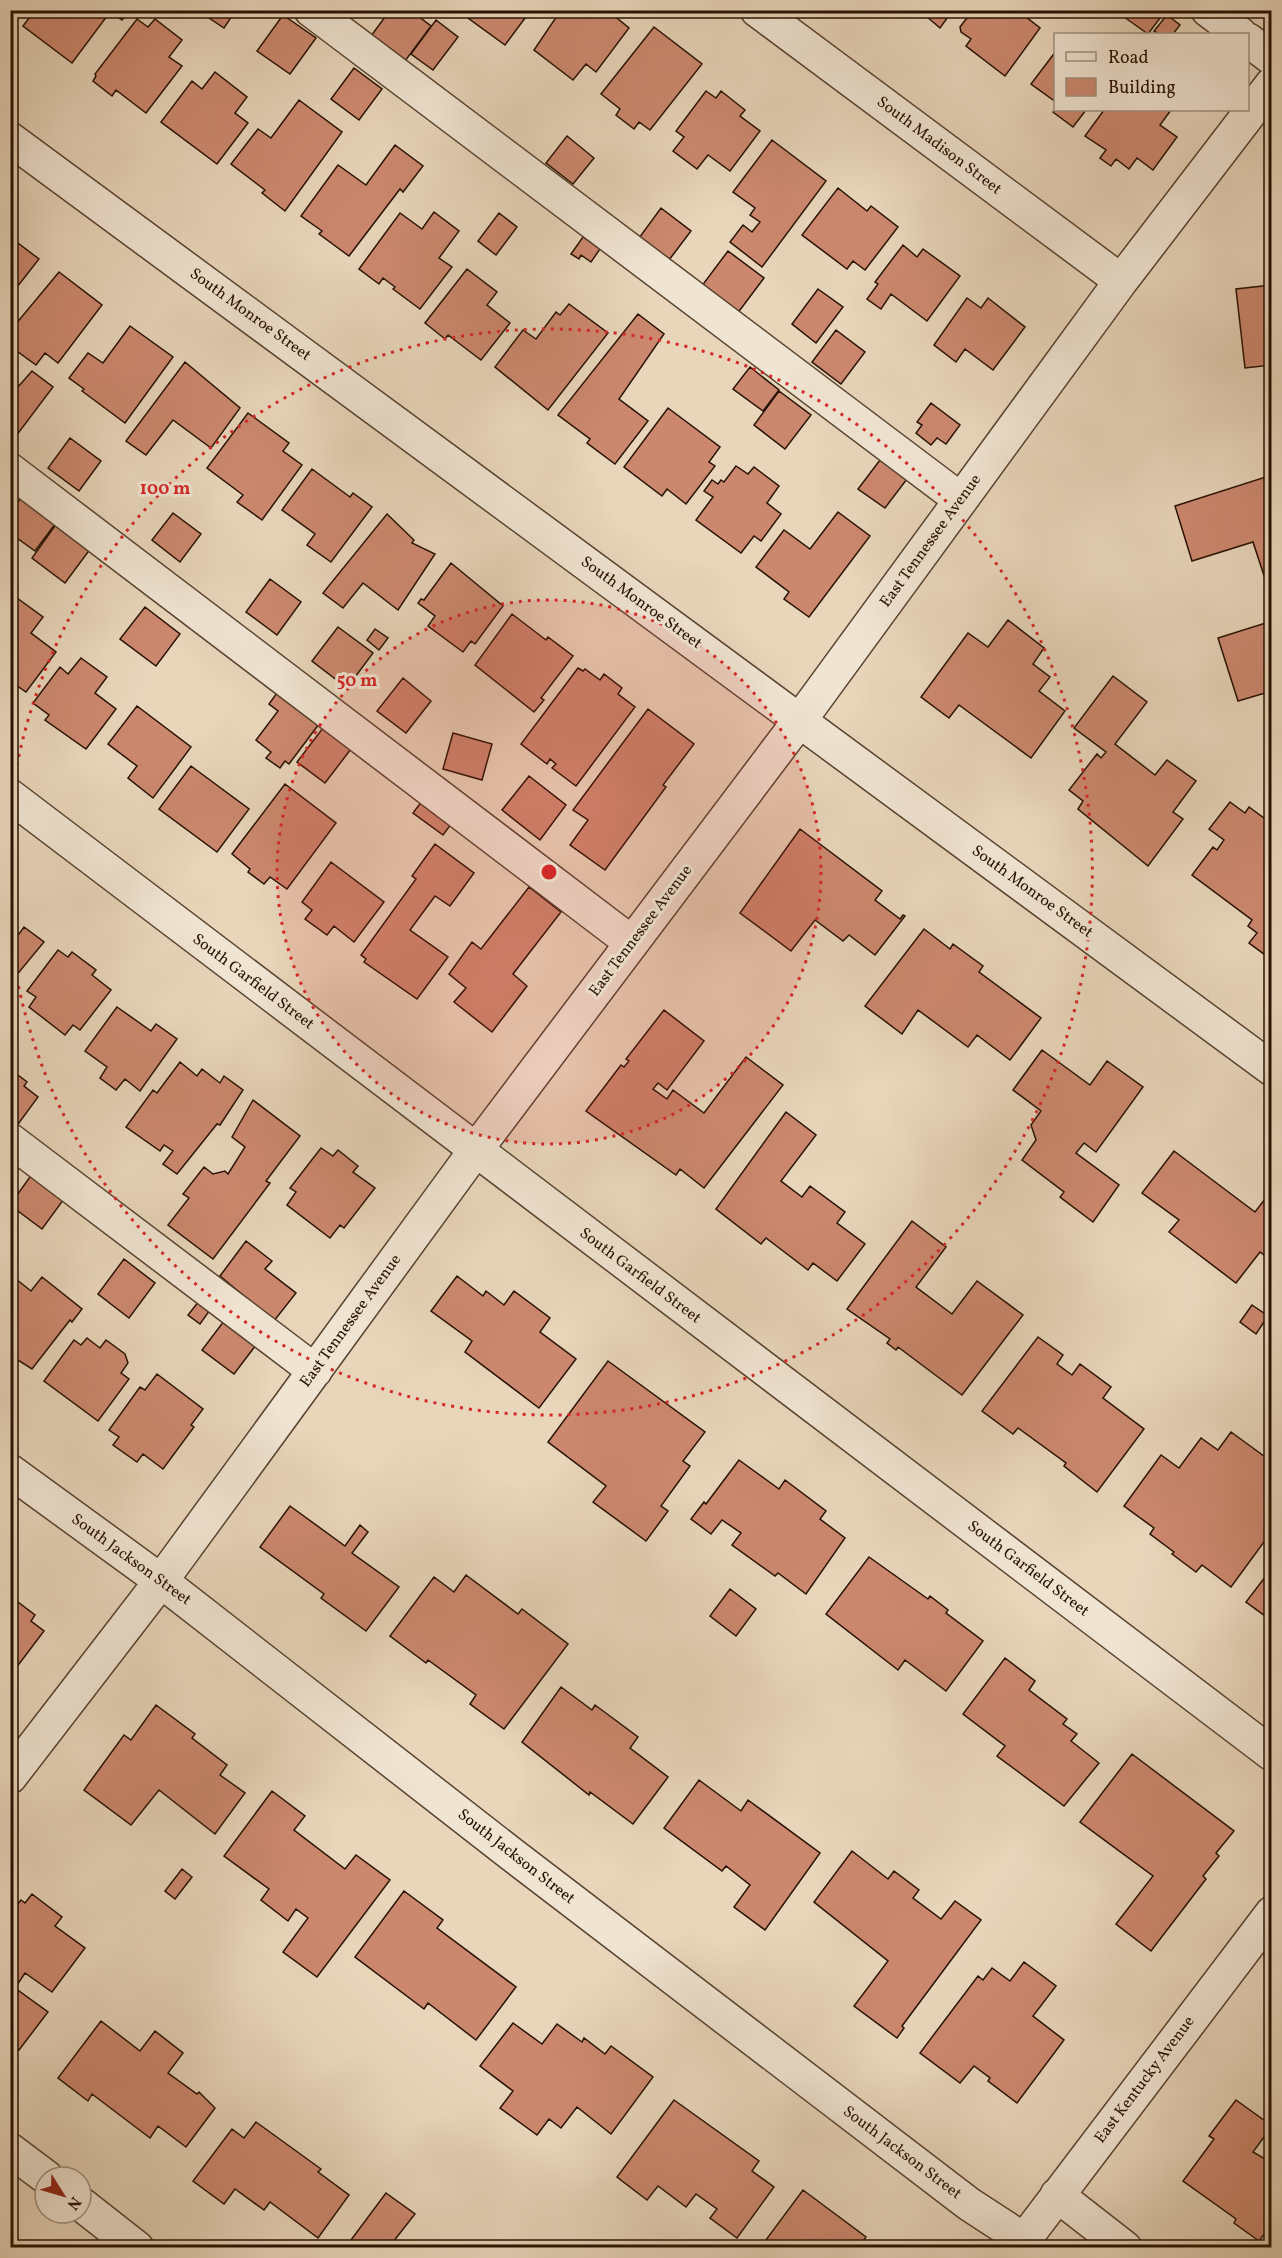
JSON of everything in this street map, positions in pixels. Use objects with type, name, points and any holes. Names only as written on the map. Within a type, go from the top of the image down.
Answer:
[{"type":"street","points":[[310,10],[960,500]]},
{"type":"street","name":"South Madison Street","points":[[757,10],[1121,281]]},
{"type":"street","points":[[1208,10],[1239,33]]},
{"type":"street","points":[[1249,41],[1272,58]]},
{"type":"street","name":"East Tennessee Avenue","points":[[10,1778],[161,1581],[475,1151],[800,720],[1121,281],[1272,84]]},
{"type":"street","name":"South Monroe Street","points":[[10,139],[1272,1069]]},
{"type":"street","points":[[10,470],[632,943]]},
{"type":"street","name":"South Garfield Street","points":[[10,796],[1272,1754]]},
{"type":"street","points":[[10,1140],[315,1371]]},
{"type":"street","name":"South Jackson Street","points":[[10,1472],[161,1581],[519,1860],[1021,2244]]},
{"type":"street","name":"East Kentucky Avenue","points":[[1021,2244],[1272,1913]]},
{"type":"street","points":[[10,2150],[33,2167]]},
{"type":"street","points":[[1057,2195],[1125,2247]]},
{"type":"street","points":[[93,2213],[137,2247]]},
{"type":"building","points":[[35,10],[129,10],[122,20],[110,12],[72,63],[23,26]]},
{"type":"building","points":[[197,10],[236,10],[224,28]]},
{"type":"building","points":[[390,10],[410,10],[431,26],[405,61],[371,36]]},
{"type":"building","points":[[474,10],[531,10],[505,45],[468,18]]},
{"type":"building","points":[[561,10],[607,10],[629,28],[596,72],[586,64],[573,80],[534,50]]},
{"type":"building","points":[[919,10],[953,10],[940,28]]},
{"type":"building","points":[[973,10],[1017,10],[1040,28],[1005,76],[966,46],[971,39],[961,32],[960,27]]},
{"type":"building","points":[[1119,10],[1166,10],[1149,33],[1117,12]]},
{"type":"building","points":[[283,15],[316,38],[290,74],[257,51]]},
{"type":"building","points":[[1167,15],[1180,25],[1174,33],[1154,31]]},
{"type":"building","points":[[137,19],[148,27],[155,19],[182,40],[169,57],[182,66],[146,113],[116,90],[112,96],[93,81],[95,74]]},
{"type":"building","points":[[436,20],[458,37],[433,70],[411,54]]},
{"type":"building","points":[[654,27],[702,64],[650,130],[639,122],[634,129],[616,115],[620,109],[601,94]]},
{"type":"building","points":[[1054,54],[1054,101],[1031,84]]},
{"type":"building","points":[[354,68],[382,89],[359,120],[331,99]]},
{"type":"building","points":[[215,72],[247,97],[235,113],[248,123],[217,164],[161,122],[192,81],[202,89]]},
{"type":"building","points":[[706,91],[716,98],[721,91],[745,110],[740,116],[760,131],[730,171],[708,155],[697,169],[673,151],[684,137],[676,131]]},
{"type":"building","points":[[299,100],[342,132],[285,211],[262,193],[265,190],[231,164],[258,129],[271,138]]},
{"type":"building","points":[[1054,111],[1085,111],[1073,127],[1053,112]]},
{"type":"building","points":[[1103,111],[1170,111],[1160,125],[1177,137],[1153,170],[1137,158],[1129,169],[1116,159],[1111,166],[1100,158],[1106,150],[1085,136]]},
{"type":"building","points":[[567,136],[594,158],[573,184],[546,163]]},
{"type":"building","points":[[772,140],[826,181],[762,267],[730,242],[743,225],[752,232],[760,222],[750,215],[755,208],[733,192]]},
{"type":"building","points":[[395,145],[423,166],[403,192],[400,189],[349,256],[319,234],[322,231],[301,216],[338,165],[366,185]]},
{"type":"building","points":[[838,188],[867,211],[871,206],[898,227],[865,270],[853,261],[847,269],[802,235]]},
{"type":"building","points":[[661,208],[691,231],[669,260],[639,238]]},
{"type":"building","points":[[434,212],[459,231],[439,258],[452,267],[420,309],[393,289],[395,287],[383,278],[379,284],[359,269],[400,213],[422,229]]},
{"type":"building","points":[[499,213],[517,227],[496,255],[478,241]]},
{"type":"building","points":[[10,237],[39,259],[10,296]]},
{"type":"building","points":[[583,237],[600,249],[591,262],[581,255],[579,259],[571,254]]},
{"type":"building","points":[[903,245],[917,257],[923,249],[960,276],[927,321],[891,294],[881,309],[867,299],[878,284],[875,282]]},
{"type":"building","points":[[728,251],[764,278],[737,314],[701,287]]},
{"type":"building","points":[[467,269],[497,292],[487,305],[510,323],[481,360],[448,335],[445,339],[425,323]]},
{"type":"building","points":[[59,272],[102,305],[58,363],[45,353],[36,365],[10,346],[10,331]]},
{"type":"building","points":[[1272,285],[1272,365],[1245,368],[1236,289]]},
{"type":"building","points":[[818,289],[843,307],[816,343],[792,324]]},
{"type":"building","points":[[967,298],[981,308],[988,298],[1025,327],[993,370],[965,349],[956,362],[934,345]]},
{"type":"building","points":[[569,304],[608,333],[548,410],[495,367],[523,330],[536,339],[556,312],[560,315]]},
{"type":"building","points":[[638,314],[664,334],[619,399],[648,421],[615,464],[587,443],[590,439],[558,415]]},
{"type":"building","points":[[130,326],[173,357],[125,423],[82,391],[84,389],[69,378],[88,353],[103,363]]},
{"type":"building","points":[[836,330],[865,352],[841,384],[812,362]]},
{"type":"building","points":[[185,362],[240,408],[211,448],[173,420],[146,455],[126,441]]},
{"type":"building","points":[[750,367],[779,390],[763,411],[733,389]]},
{"type":"building","points":[[32,371],[53,387],[10,444],[10,396]]},
{"type":"building","points":[[779,391],[811,415],[785,449],[754,425]]},
{"type":"building","points":[[931,403],[960,425],[946,444],[937,438],[931,445],[916,433],[922,425],[917,422]]},
{"type":"building","points":[[668,408],[720,447],[709,462],[715,466],[686,504],[667,489],[662,496],[624,467]]},
{"type":"building","points":[[248,413],[289,443],[283,451],[302,465],[262,520],[237,502],[243,495],[207,468]]},
{"type":"building","points":[[70,438],[101,461],[79,491],[48,468]]},
{"type":"building","points":[[880,460],[907,479],[885,508],[858,489]]},
{"type":"building","points":[[736,466],[748,474],[754,467],[779,486],[767,503],[781,514],[761,541],[754,536],[741,553],[696,520],[713,497],[704,491],[712,480],[718,484],[721,480],[724,482]]},
{"type":"building","points":[[312,469],[350,497],[353,493],[372,507],[331,562],[307,545],[315,534],[282,510]]},
{"type":"building","points":[[1272,475],[1272,600],[1253,542],[1192,561],[1175,506]]},
{"type":"building","points":[[24,494],[58,520],[35,551],[10,533],[10,512]]},
{"type":"building","points":[[838,512],[870,536],[809,617],[784,599],[789,592],[756,567],[784,530],[810,549]]},
{"type":"building","points":[[173,513],[201,534],[180,562],[152,540]]},
{"type":"building","points":[[387,514],[414,540],[412,543],[435,554],[398,610],[363,583],[343,608],[323,593]]},
{"type":"building","points":[[57,523],[91,548],[65,583],[32,558]]},
{"type":"building","points":[[451,563],[503,606],[475,644],[471,641],[463,652],[428,626],[435,616],[418,603],[421,599],[424,600]]},
{"type":"building","points":[[270,579],[301,602],[277,635],[246,612]]},
{"type":"building","points":[[17,598],[43,617],[31,633],[56,652],[26,692],[10,681],[10,607]]},
{"type":"building","points":[[145,607],[180,634],[156,666],[120,639]]},
{"type":"building","points":[[512,614],[546,640],[548,637],[573,656],[541,698],[544,700],[534,712],[475,665]]},
{"type":"building","points":[[1008,620],[1044,648],[1033,664],[1050,677],[1039,691],[1065,711],[1031,758],[959,705],[949,718],[921,697],[968,633],[988,647]]},
{"type":"building","points":[[1272,621],[1272,691],[1238,701],[1218,638]]},
{"type":"building","points":[[338,627],[373,653],[347,688],[312,661]]},
{"type":"building","points":[[375,629],[388,638],[379,650],[367,640]]},
{"type":"building","points":[[81,658],[107,677],[95,693],[116,709],[86,749],[45,720],[49,715],[33,703],[60,667],[68,674]]},
{"type":"building","points":[[578,668],[583,671],[585,669],[600,680],[604,674],[622,688],[618,694],[635,707],[576,786],[552,768],[556,764],[550,759],[547,764],[521,744]]},
{"type":"building","points":[[1113,676],[1147,702],[1115,744],[1155,775],[1167,760],[1196,781],[1173,812],[1183,819],[1148,866],[1078,809],[1083,801],[1069,790],[1097,754],[1101,758],[1106,752],[1074,728]]},
{"type":"building","points":[[403,678],[431,701],[406,733],[377,711]]},
{"type":"building","points":[[279,690],[319,724],[289,764],[285,761],[280,768],[266,758],[271,752],[256,740],[278,711],[269,704]]},
{"type":"building","points":[[137,706],[191,747],[153,798],[128,778],[137,766],[108,744]]},
{"type":"building","points":[[648,709],[694,744],[663,785],[666,787],[605,870],[570,845],[588,820],[573,810]]},
{"type":"building","points":[[323,728],[351,749],[325,783],[297,762]]},
{"type":"building","points":[[453,733],[492,744],[482,780],[443,769]]},
{"type":"building","points":[[191,766],[249,809],[217,852],[159,809]]},
{"type":"building","points":[[529,776],[566,805],[540,840],[502,810]]},
{"type":"building","points":[[285,784],[336,823],[287,889],[270,877],[264,884],[248,872],[250,869],[232,854]]},
{"type":"building","points":[[425,797],[455,819],[443,835],[413,813]]},
{"type":"building","points":[[1230,802],[1245,813],[1249,807],[1272,824],[1272,852],[1265,861],[1272,867],[1272,960],[1249,943],[1257,933],[1248,926],[1252,920],[1192,875],[1213,847],[1217,850],[1224,840],[1209,829]]},
{"type":"building","points":[[800,829],[882,891],[875,900],[900,919],[903,915],[905,916],[875,955],[849,935],[843,941],[815,920],[791,951],[740,913]]},
{"type":"building","points":[[435,844],[474,873],[450,906],[435,896],[410,930],[448,957],[417,999],[364,962],[366,959],[361,955],[416,879],[412,876]]},
{"type":"building","points":[[331,862],[384,902],[354,942],[334,926],[327,935],[305,919],[312,910],[302,902]]},
{"type":"building","points":[[529,887],[561,912],[513,974],[527,986],[492,1032],[454,1002],[466,988],[449,974],[472,942],[481,949]]},
{"type":"building","points":[[10,927],[19,934],[24,927],[44,942],[10,983]]},
{"type":"building","points":[[924,929],[950,949],[953,944],[983,966],[979,972],[1041,1018],[1010,1060],[977,1035],[968,1047],[918,1010],[902,1034],[865,1006]]},
{"type":"building","points":[[58,950],[68,957],[72,952],[96,970],[92,975],[111,990],[80,1030],[73,1025],[65,1035],[29,1007],[36,997],[27,991]]},
{"type":"building","points":[[117,1007],[151,1031],[156,1024],[177,1039],[140,1091],[125,1079],[116,1090],[100,1078],[107,1067],[85,1051]]},
{"type":"building","points":[[664,1010],[704,1041],[667,1090],[658,1083],[653,1089],[667,1099],[673,1090],[704,1113],[746,1057],[783,1085],[704,1188],[680,1169],[676,1175],[586,1111],[621,1065],[624,1067],[629,1061],[626,1059]]},
{"type":"building","points":[[1042,1050],[1090,1085],[1107,1061],[1143,1087],[1096,1152],[1084,1143],[1076,1153],[1119,1185],[1093,1222],[1060,1197],[1064,1192],[1022,1160],[1036,1140],[1031,1125],[1041,1111],[1013,1090]]},
{"type":"building","points":[[180,1062],[197,1076],[202,1069],[220,1083],[224,1076],[243,1090],[220,1125],[217,1124],[177,1174],[163,1164],[173,1151],[164,1145],[160,1151],[126,1127],[153,1090],[157,1093]]},
{"type":"building","points":[[18,1075],[27,1082],[24,1086],[38,1097],[16,1127],[10,1122],[10,1076],[15,1080]]},
{"type":"building","points":[[253,1100],[300,1136],[266,1181],[270,1183],[213,1259],[168,1225],[189,1198],[183,1194],[204,1167],[213,1174],[225,1171],[228,1174],[245,1147],[232,1137]]},
{"type":"building","points":[[786,1112],[816,1135],[781,1181],[802,1197],[810,1186],[845,1212],[837,1223],[865,1244],[837,1281],[813,1263],[808,1270],[766,1238],[761,1244],[716,1209]]},
{"type":"building","points":[[321,1148],[333,1156],[338,1150],[358,1166],[353,1172],[375,1188],[344,1228],[340,1225],[330,1238],[287,1205],[296,1192],[290,1188]]},
{"type":"building","points":[[1174,1151],[1255,1212],[1272,1190],[1272,1253],[1268,1258],[1260,1252],[1236,1283],[1169,1232],[1179,1220],[1142,1193]]},
{"type":"building","points":[[32,1174],[64,1199],[42,1229],[10,1205]]},
{"type":"building","points":[[912,1221],[946,1247],[916,1287],[952,1314],[977,1281],[1023,1315],[962,1395],[898,1347],[896,1350],[887,1343],[890,1339],[847,1309]]},
{"type":"building","points":[[246,1241],[272,1261],[265,1269],[296,1293],[274,1321],[220,1276]]},
{"type":"building","points":[[124,1259],[155,1283],[129,1318],[98,1294]]},
{"type":"building","points":[[457,1276],[483,1296],[486,1291],[504,1305],[514,1291],[550,1318],[540,1332],[576,1359],[539,1408],[465,1352],[472,1341],[431,1311]]},
{"type":"building","points":[[42,1277],[82,1309],[72,1322],[70,1320],[32,1369],[10,1355],[10,1287],[16,1279],[31,1291]]},
{"type":"building","points":[[199,1301],[210,1310],[200,1324],[188,1315]]},
{"type":"building","points":[[1252,1305],[1268,1316],[1256,1334],[1240,1322]]},
{"type":"building","points":[[224,1321],[256,1345],[234,1374],[202,1350]]},
{"type":"building","points":[[1038,1337],[1063,1355],[1057,1364],[1072,1375],[1080,1364],[1111,1387],[1103,1398],[1144,1429],[1097,1492],[1064,1466],[1066,1463],[1018,1428],[1013,1434],[982,1411]]},
{"type":"building","points":[[87,1338],[100,1348],[106,1340],[125,1354],[128,1363],[121,1373],[129,1379],[98,1421],[44,1381],[74,1340],[81,1345]]},
{"type":"building","points":[[608,1361],[705,1432],[683,1461],[690,1466],[661,1506],[668,1511],[646,1541],[593,1502],[606,1486],[548,1442]]},
{"type":"building","points":[[157,1374],[203,1409],[191,1425],[194,1427],[163,1469],[143,1454],[137,1462],[113,1445],[119,1437],[109,1430],[140,1387],[145,1390]]},
{"type":"building","points":[[1231,1432],[1272,1462],[1272,1531],[1231,1587],[1202,1565],[1196,1572],[1172,1554],[1174,1552],[1150,1534],[1154,1528],[1124,1506],[1161,1455],[1179,1468],[1201,1438],[1218,1450]]},
{"type":"building","points":[[739,1460],[779,1489],[785,1480],[826,1511],[820,1519],[845,1538],[806,1594],[778,1573],[775,1576],[732,1545],[741,1533],[722,1520],[711,1534],[691,1519],[704,1502],[706,1504]]},
{"type":"building","points":[[290,1506],[345,1546],[360,1525],[368,1532],[352,1553],[399,1587],[366,1631],[321,1598],[324,1594],[260,1547]]},
{"type":"building","points":[[869,1557],[928,1599],[930,1596],[948,1610],[946,1613],[983,1641],[946,1691],[905,1660],[898,1670],[826,1614]]},
{"type":"building","points":[[1272,1568],[1272,1621],[1246,1602]]},
{"type":"building","points":[[466,1575],[518,1614],[522,1609],[568,1644],[504,1729],[470,1704],[476,1695],[428,1660],[426,1663],[390,1636],[434,1577],[454,1592]]},
{"type":"building","points":[[730,1589],[756,1609],[736,1636],[710,1616]]},
{"type":"building","points":[[10,1596],[35,1615],[31,1621],[44,1631],[10,1676]]},
{"type":"building","points":[[1005,1658],[1035,1681],[1029,1690],[1067,1719],[1063,1724],[1077,1734],[1071,1741],[1099,1763],[1064,1806],[997,1756],[1005,1746],[963,1714]]},
{"type":"building","points":[[561,1687],[592,1710],[595,1705],[638,1737],[630,1748],[668,1777],[633,1824],[590,1792],[589,1795],[522,1742]]},
{"type":"building","points":[[156,1705],[195,1734],[192,1738],[227,1765],[220,1775],[245,1793],[215,1834],[159,1790],[131,1825],[84,1790],[124,1735],[131,1740]]},
{"type":"building","points":[[1132,1754],[1234,1831],[1216,1853],[1219,1856],[1203,1876],[1206,1879],[1151,1951],[1116,1924],[1153,1876],[1080,1822]]},
{"type":"building","points":[[699,1780],[741,1811],[748,1800],[820,1853],[765,1930],[734,1907],[750,1885],[726,1866],[722,1871],[664,1828]]},
{"type":"building","points":[[272,1791],[305,1816],[294,1830],[345,1869],[356,1855],[390,1880],[317,1977],[283,1952],[308,1918],[296,1909],[288,1921],[261,1900],[269,1889],[224,1856]]},
{"type":"building","points":[[852,1851],[888,1879],[894,1871],[919,1890],[913,1898],[941,1919],[955,1901],[981,1920],[902,2026],[904,2028],[897,2038],[854,2006],[888,1961],[814,1902]]},
{"type":"building","points":[[182,1869],[192,1877],[175,1899],[165,1891]]},
{"type":"building","points":[[404,1891],[443,1920],[437,1928],[516,1987],[476,2040],[428,2003],[424,2009],[355,1957]]},
{"type":"building","points":[[32,1894],[62,1917],[55,1926],[85,1948],[52,1992],[25,1973],[15,1988],[48,2012],[19,2050],[10,2044],[10,1914],[21,1900],[25,1903]]},
{"type":"building","points":[[1024,1962],[1056,1986],[1033,2016],[1064,2040],[1017,2103],[988,2081],[990,2078],[974,2066],[960,2083],[920,2053],[978,1976],[983,1980],[992,1968],[1010,1981]]},
{"type":"building","points":[[101,2021],[140,2051],[155,2031],[183,2053],[168,2073],[197,2094],[199,2092],[215,2108],[186,2147],[158,2126],[150,2138],[92,2094],[88,2101],[58,2078]]},
{"type":"building","points":[[513,2023],[542,2044],[557,2024],[582,2042],[584,2038],[605,2054],[611,2046],[653,2077],[611,2134],[577,2107],[561,2128],[549,2119],[537,2135],[500,2108],[513,2091],[480,2066]]},
{"type":"building","points":[[674,2100],[759,2161],[752,2171],[774,2187],[737,2238],[710,2218],[717,2209],[696,2194],[686,2207],[658,2186],[647,2200],[617,2177]]},
{"type":"building","points":[[1236,2100],[1272,2126],[1253,2152],[1272,2163],[1272,2224],[1259,2241],[1234,2223],[1236,2219],[1183,2181],[1214,2139],[1209,2136]]},
{"type":"building","points":[[256,2122],[321,2169],[318,2172],[349,2195],[318,2238],[270,2202],[264,2210],[235,2189],[224,2204],[193,2181],[232,2129],[244,2138]]},
{"type":"building","points":[[803,2190],[866,2237],[864,2240],[874,2248],[760,2248]]},
{"type":"building","points":[[386,2193],[415,2214],[393,2242],[400,2248],[345,2248]]}]
